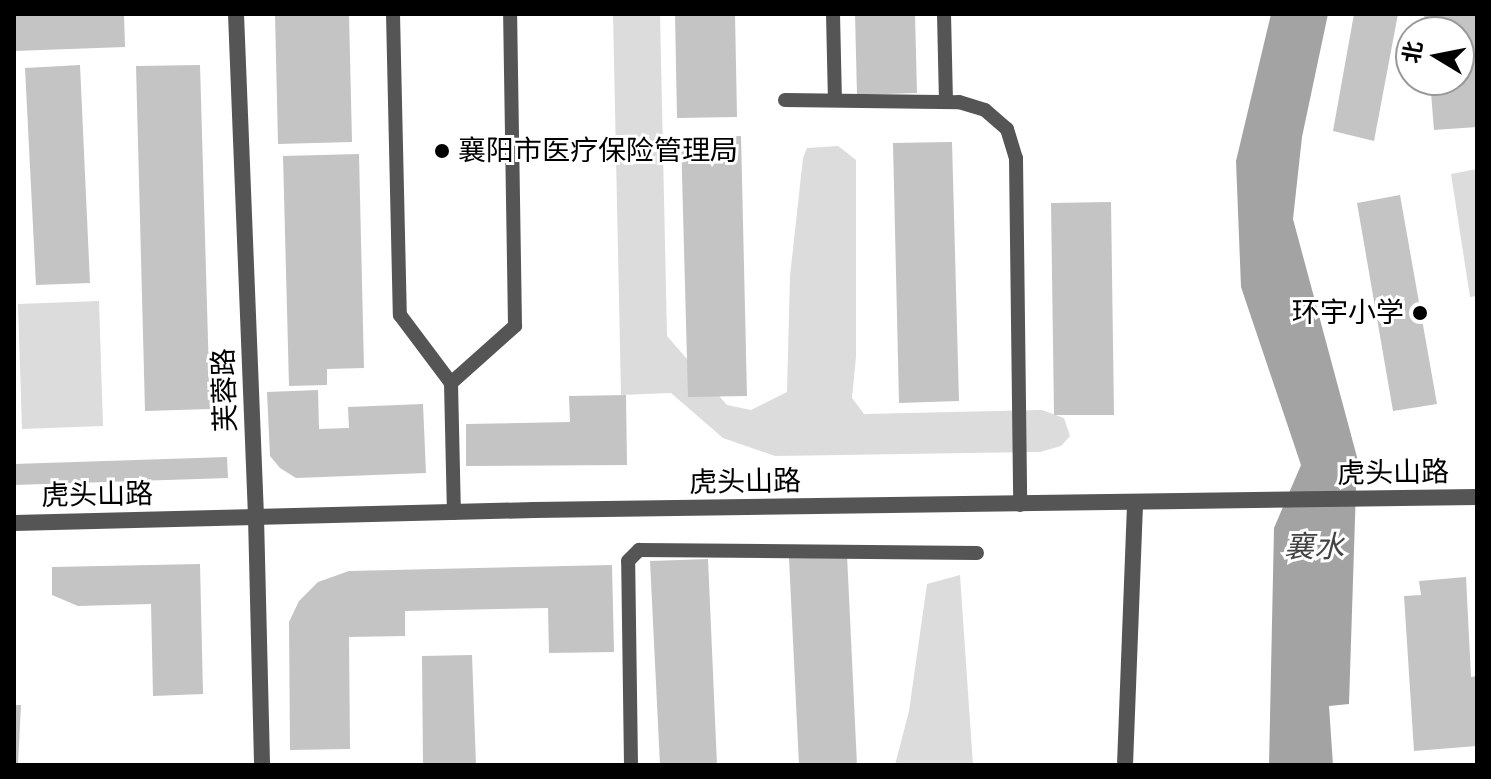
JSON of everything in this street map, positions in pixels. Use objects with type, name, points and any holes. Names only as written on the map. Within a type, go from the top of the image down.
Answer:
[{"type":"street","name":"芙蓉路","points":[[236,14],[256,517],[262,765]]},
{"type":"street","name":"虎头山路","points":[[14,523],[1477,497]]},
{"type":"street","points":[[1125,765],[1135,504]]},
{"type":"lane","points":[[393,14],[400,315],[451,383],[454,513]]},
{"type":"lane","points":[[451,383],[515,326],[510,14]]},
{"type":"lane","points":[[833,14],[835,100]]},
{"type":"lane","points":[[944,14],[946,101]]},
{"type":"lane","points":[[785,100],[946,101],[985,110],[1007,129],[1016,158],[1020,505]]},
{"type":"lane","points":[[631,765],[628,561],[639,550],[977,553]]},
{"type":"shaded area","points":[[613,14],[660,14],[667,336],[727,405],[751,410],[787,392],[790,276],[803,158],[807,148],[838,146],[856,160],[856,357],[852,398],[864,414],[1042,410],[1064,418],[1070,436],[1061,446],[1040,452],[775,456],[723,438],[671,393],[621,395]]},
{"type":"shaded area","points":[[1477,169],[1477,296],[1470,297],[1451,174]]},
{"type":"shaded area","points":[[99,301],[103,426],[22,429],[18,304]]},
{"type":"shaded area","points":[[960,575],[973,765],[895,765],[909,711],[927,584]]},
{"type":"water","name":"襄水","points":[[1271,14],[1328,14],[1302,137],[1293,219],[1357,457],[1349,704],[1329,706],[1333,765],[1269,765],[1274,528],[1301,465],[1241,287],[1236,161]]},
{"type":"building","points":[[14,14],[124,14],[125,47],[14,51]]},
{"type":"building","points":[[275,14],[349,14],[352,142],[278,144]]},
{"type":"building","points":[[675,14],[735,14],[737,117],[677,118]]},
{"type":"building","points":[[855,14],[915,14],[917,93],[857,95]]},
{"type":"building","points":[[1354,14],[1398,14],[1395,16],[1374,141],[1333,131]]},
{"type":"building","points":[[1477,14],[1477,127],[1434,130],[1431,96],[1475,96],[1475,16],[1424,16]]},
{"type":"building","points":[[80,65],[90,283],[36,285],[25,68]]},
{"type":"building","points":[[200,65],[210,409],[145,411],[136,66]]},
{"type":"building","points":[[741,136],[747,396],[688,397],[681,138]]},
{"type":"building","points":[[952,142],[959,401],[899,403],[893,143]]},
{"type":"building","points":[[359,154],[364,368],[327,369],[327,385],[289,386],[283,156]]},
{"type":"building","points":[[1400,195],[1437,404],[1393,411],[1357,203]]},
{"type":"building","points":[[1111,202],[1114,415],[1054,415],[1051,203]]},
{"type":"building","points":[[318,390],[319,429],[349,428],[348,407],[423,404],[426,473],[296,478],[280,468],[270,456],[267,392]]},
{"type":"building","points":[[626,395],[627,465],[466,466],[466,424],[570,422],[569,396]]},
{"type":"building","points":[[227,457],[228,478],[14,485],[14,464]]},
{"type":"building","points":[[847,555],[857,765],[799,765],[789,558]]},
{"type":"building","points":[[708,559],[717,765],[660,765],[650,561]]},
{"type":"building","points":[[200,564],[203,694],[153,696],[151,604],[78,606],[52,595],[52,567]]},
{"type":"building","points":[[612,565],[614,652],[549,653],[548,608],[405,611],[405,636],[349,637],[350,749],[290,750],[289,622],[299,601],[318,582],[349,571]]},
{"type":"building","points":[[1466,577],[1471,677],[1477,676],[1477,746],[1414,751],[1404,596],[1421,595],[1419,581]]},
{"type":"building","points":[[472,655],[476,765],[423,765],[422,656]]},
{"type":"building","points":[[14,705],[21,705],[18,764],[14,764]]},
{"type":"place","name":"襄阳市医疗保险管理局","points":[[442,151]]},
{"type":"place","name":"环宇小学","points":[[1420,313]]}]
